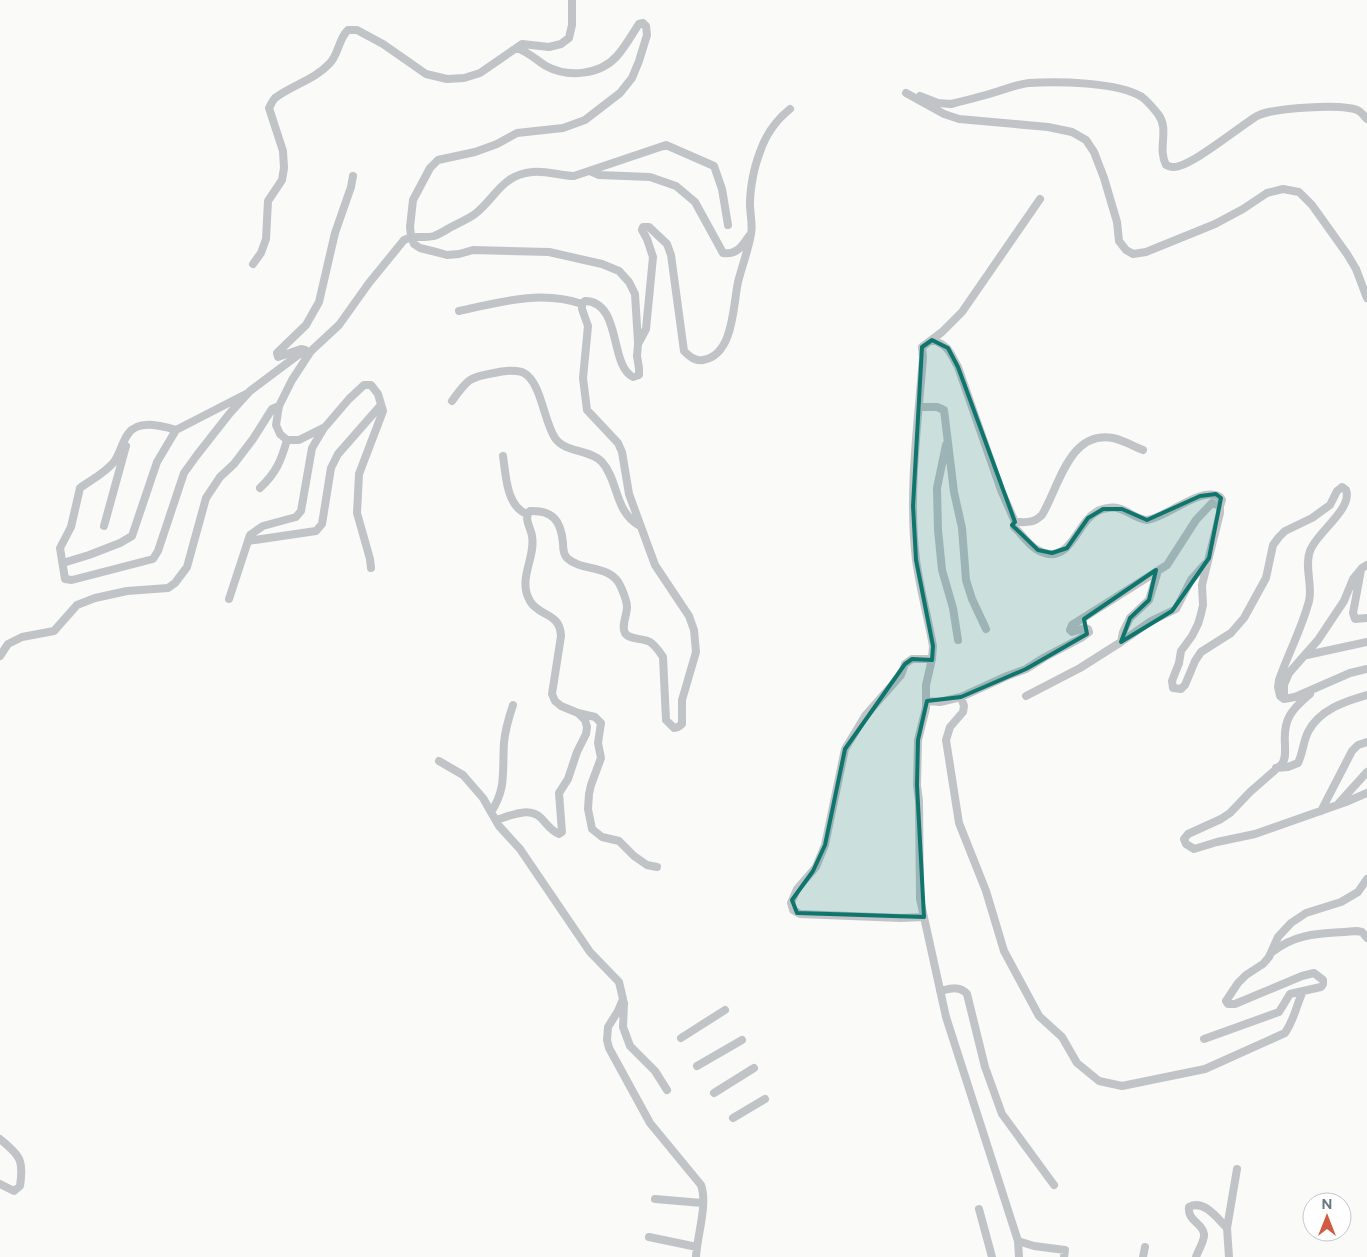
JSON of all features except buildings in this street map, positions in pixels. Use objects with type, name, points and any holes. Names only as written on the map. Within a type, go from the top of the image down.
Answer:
[{"type":"street","points":[[253,264],[261,252],[266,239],[268,201],[282,180],[284,168],[283,151],[269,108],[274,99],[307,81],[329,64],[336,56],[344,34],[348,30],[357,30],[383,44],[426,74],[447,79],[464,78],[480,73],[522,44],[549,47],[561,44],[569,38],[572,26],[572,0]]},
{"type":"street","points":[[516,48],[533,55],[546,66],[567,73],[585,73],[602,67],[616,57],[639,24],[643,23],[646,26],[647,35],[632,78],[620,93],[585,120],[563,128],[517,133],[497,144],[475,152],[438,160],[430,168],[413,200],[411,236],[414,244],[420,248],[447,255],[473,250],[549,252],[602,264],[619,271],[629,282],[634,294],[638,344],[636,356],[639,375],[633,377],[627,374],[610,323],[603,310],[591,301],[584,301],[582,304]]},
{"type":"street","points":[[1367,119],[1359,111],[1321,106],[1259,115],[1214,146],[1181,166],[1172,168],[1166,165],[1162,157],[1164,129],[1158,114],[1142,97],[1120,88],[1077,83],[1027,83],[951,104],[938,103],[914,93],[906,93],[944,114],[959,119],[1048,127],[1072,132],[1086,140],[1094,152],[1104,178],[1117,222],[1119,241],[1126,250],[1133,254],[1146,252],[1215,224],[1267,193],[1282,189],[1299,192],[1312,204],[1356,268],[1367,298]]},
{"type":"street","points":[[638,344],[646,329],[653,257],[642,230],[643,227],[650,227],[667,244],[671,255],[684,351],[689,357],[698,361],[709,359],[717,353],[726,339],[734,318],[739,281],[752,232],[750,202],[759,152],[777,119],[790,109]]},
{"type":"street","points":[[325,427],[299,440],[287,440],[280,434],[276,425],[279,406],[292,380],[311,350],[338,325],[404,240],[411,236],[433,236],[469,217],[488,201],[505,181],[517,175],[539,172],[574,176],[666,145],[714,166],[722,189],[728,225]]},
{"type":"street","points":[[590,171],[599,174],[650,177],[676,186],[695,202],[723,253],[730,254],[739,250],[752,232]]},
{"type":"street","points":[[311,350],[301,349],[278,357],[277,353],[306,325],[319,302],[335,233],[353,176]]},
{"type":"street","points":[[1018,1257],[1018,1241],[946,1017],[920,899],[919,802],[917,785],[918,740],[934,646],[916,560],[914,527],[922,347],[952,322],[970,301],[1040,199]]},
{"type":"street","points":[[460,311],[506,300],[540,296],[566,298],[582,304]]},
{"type":"street","points":[[527,514],[530,511],[542,511],[552,515],[562,535],[566,558],[613,576],[618,583],[625,597],[627,607],[625,633],[630,637],[650,642],[662,657],[666,720],[674,728],[678,727],[682,724],[682,700],[696,652],[694,630],[689,616],[655,565],[629,494],[622,452],[618,442],[587,410],[583,378],[588,326],[582,304]]},
{"type":"street","points":[[932,340],[948,348],[958,367],[1001,490],[1015,522],[1014,527],[1033,547],[1042,552],[1052,553],[1067,548],[1076,538],[1088,518],[1103,509],[1113,507],[1122,509],[1139,519],[1148,520],[1200,496],[1216,494],[1221,498],[1220,513],[1202,584],[1203,605],[1201,614],[1198,624],[1181,651],[1179,663],[1172,681],[1174,689],[1180,689],[1185,685],[1194,660],[1201,652],[1231,633],[1244,618],[1266,578],[1273,545],[1279,537],[1330,505],[1339,488],[1342,487],[1346,490],[1347,500],[1310,551],[1308,563],[1310,600],[1279,680],[1278,693],[1284,699]]},
{"type":"street","points":[[63,563],[120,543],[132,536],[157,462],[176,430],[250,392],[298,355],[311,350]]},
{"type":"street","points":[[452,402],[472,377],[497,372],[517,371],[525,373],[533,383],[544,416],[555,439],[560,444],[593,455],[601,461],[610,472],[616,495],[630,521],[640,526]]},
{"type":"street","points":[[229,599],[250,535],[263,526],[296,517],[301,511],[312,448],[325,427],[364,385],[371,385],[378,394],[383,411],[359,474],[358,513],[371,568]]},
{"type":"street","points":[[176,430],[159,425],[140,425],[129,432],[115,461],[104,472],[80,488],[70,527],[60,548],[65,579],[72,580],[153,559],[158,551],[184,472],[218,428],[250,392]]},
{"type":"street","points":[[248,541],[316,530],[322,524],[331,468],[338,454],[381,405]]},
{"type":"street","points":[[0,656],[8,644],[22,637],[54,631],[77,605],[95,598],[127,591],[168,588],[175,583],[187,567],[206,498],[220,477],[234,464],[253,439],[272,409],[279,406]]},
{"type":"street","points":[[919,407],[944,410],[954,492],[962,528],[963,562],[966,580],[972,599],[986,628]]},
{"type":"street","points":[[104,526],[129,432]]},
{"type":"street","points":[[1015,522],[1032,522],[1042,515],[1073,453],[1086,442],[1097,438],[1115,438],[1142,450]]},
{"type":"street","points":[[947,439],[937,488],[938,530],[942,570],[953,608],[958,640]]},
{"type":"street","points":[[260,488],[269,479],[281,461],[287,440]]},
{"type":"street","points":[[503,456],[508,490],[516,505],[527,514],[532,537],[533,551],[525,578],[530,602],[558,622],[561,627],[552,694],[555,701],[561,706],[578,713],[596,716],[601,723],[598,743],[601,758],[589,794],[589,816],[592,829],[602,837],[619,841],[634,856],[647,865],[657,867]]},
{"type":"street","points":[[926,701],[940,702],[961,697],[1007,676],[1026,670],[1045,657],[1081,638],[1089,632],[1088,629],[1085,628],[1072,632],[1070,630],[1072,625],[1168,565],[1196,520],[1212,503],[1220,506]]},
{"type":"street","points":[[1026,696],[1080,668],[1151,621],[1176,609],[1191,580],[1209,558]]},
{"type":"street","points":[[1284,699],[1284,685],[1289,673],[1307,655],[1334,617],[1344,601],[1353,579],[1364,566]]},
{"type":"street","points":[[1364,566],[1353,612],[1355,619],[1367,618]]},
{"type":"street","points":[[1121,642],[1123,632],[1130,618],[1149,600],[1158,571]]},
{"type":"street","points":[[1307,655],[1367,642]]},
{"type":"street","points":[[924,917],[900,918],[800,914],[793,910],[791,903],[797,889],[816,867],[825,846],[845,749],[865,716],[901,675],[905,664],[912,659],[932,659]]},
{"type":"street","points":[[1284,699],[1295,697],[1350,673],[1367,669]]},
{"type":"street","points":[[1318,687],[1291,712],[1285,727],[1285,760],[1230,813],[1188,834],[1184,839],[1186,844],[1194,849],[1255,834],[1367,793]]},
{"type":"street","points":[[1276,768],[1288,767],[1298,763],[1308,732],[1315,722],[1330,709],[1343,701],[1367,695]]},
{"type":"street","points":[[961,697],[964,706],[963,712],[950,727],[946,740],[958,823],[986,891],[1004,951],[1039,1016],[1062,1037],[1077,1064],[1099,1081],[1122,1086],[1206,1069],[1286,1032],[1293,1022],[1303,991]]},
{"type":"street","points":[[491,812],[499,799],[502,788],[504,741],[513,705]]},
{"type":"street","points":[[496,820],[529,812],[539,816],[553,832],[559,834],[562,832],[559,793],[568,779],[587,727],[585,720],[578,713]]},
{"type":"street","points":[[1321,811],[1352,751],[1358,745],[1367,742]]},
{"type":"street","points":[[439,760],[463,775],[483,798],[496,820],[520,849],[590,952],[619,982],[625,1006],[623,1022],[627,1041],[633,1050],[656,1070],[667,1090]]},
{"type":"street","points":[[1339,803],[1367,772]]},
{"type":"street","points":[[1204,1039],[1279,1012],[1290,994],[1323,986],[1323,980],[1314,973],[1310,973],[1246,1000],[1231,1004],[1227,1002],[1229,995],[1238,983],[1246,975],[1263,964],[1272,952],[1278,937],[1291,923],[1306,913],[1341,902],[1358,892],[1367,878]]},
{"type":"street","points":[[1272,952],[1292,940],[1316,933],[1357,930],[1362,932],[1367,938]]},
{"type":"street","points":[[940,991],[958,988],[966,994],[989,1081],[1002,1114],[1054,1185]]},
{"type":"street","points":[[623,999],[608,1027],[607,1040],[609,1048],[650,1124],[701,1185],[703,1190],[696,1257]]},
{"type":"street","points":[[681,1038],[725,1010]]},
{"type":"street","points":[[697,1066],[742,1040]]},
{"type":"street","points":[[714,1093],[754,1068]]},
{"type":"street","points":[[733,1118],[765,1099]]},
{"type":"street","points":[[0,1139],[16,1152],[21,1161],[22,1174],[20,1186],[14,1191],[0,1184]]},
{"type":"street","points":[[1229,1257],[1228,1228],[1238,1169]]},
{"type":"street","points":[[655,1199],[702,1203]]},
{"type":"street","points":[[1196,1257],[1204,1237],[1204,1232],[1190,1217],[1189,1207],[1198,1205],[1206,1208],[1228,1228]]},
{"type":"street","points":[[979,1209],[992,1257]]},
{"type":"street","points":[[650,1237],[697,1247]]},
{"type":"street","points":[[1018,1241],[1034,1246],[1065,1250],[1064,1257]]},
{"type":"street","points":[[1143,1257],[1145,1246]]},
{"type":"highlighted area","points":[[932,340],[948,348],[958,367],[1015,522],[1012,525],[1038,550],[1052,553],[1067,548],[1088,518],[1103,509],[1122,509],[1147,520],[1200,496],[1216,494],[1221,498],[1209,558],[1172,611],[1121,642],[1130,618],[1149,600],[1156,570],[1084,619],[1087,634],[1026,669],[961,697],[927,701],[918,740],[917,785],[924,917],[797,913],[792,900],[813,871],[825,845],[845,749],[905,664],[912,659],[932,660],[933,646],[916,560],[913,506],[922,347]]}]
